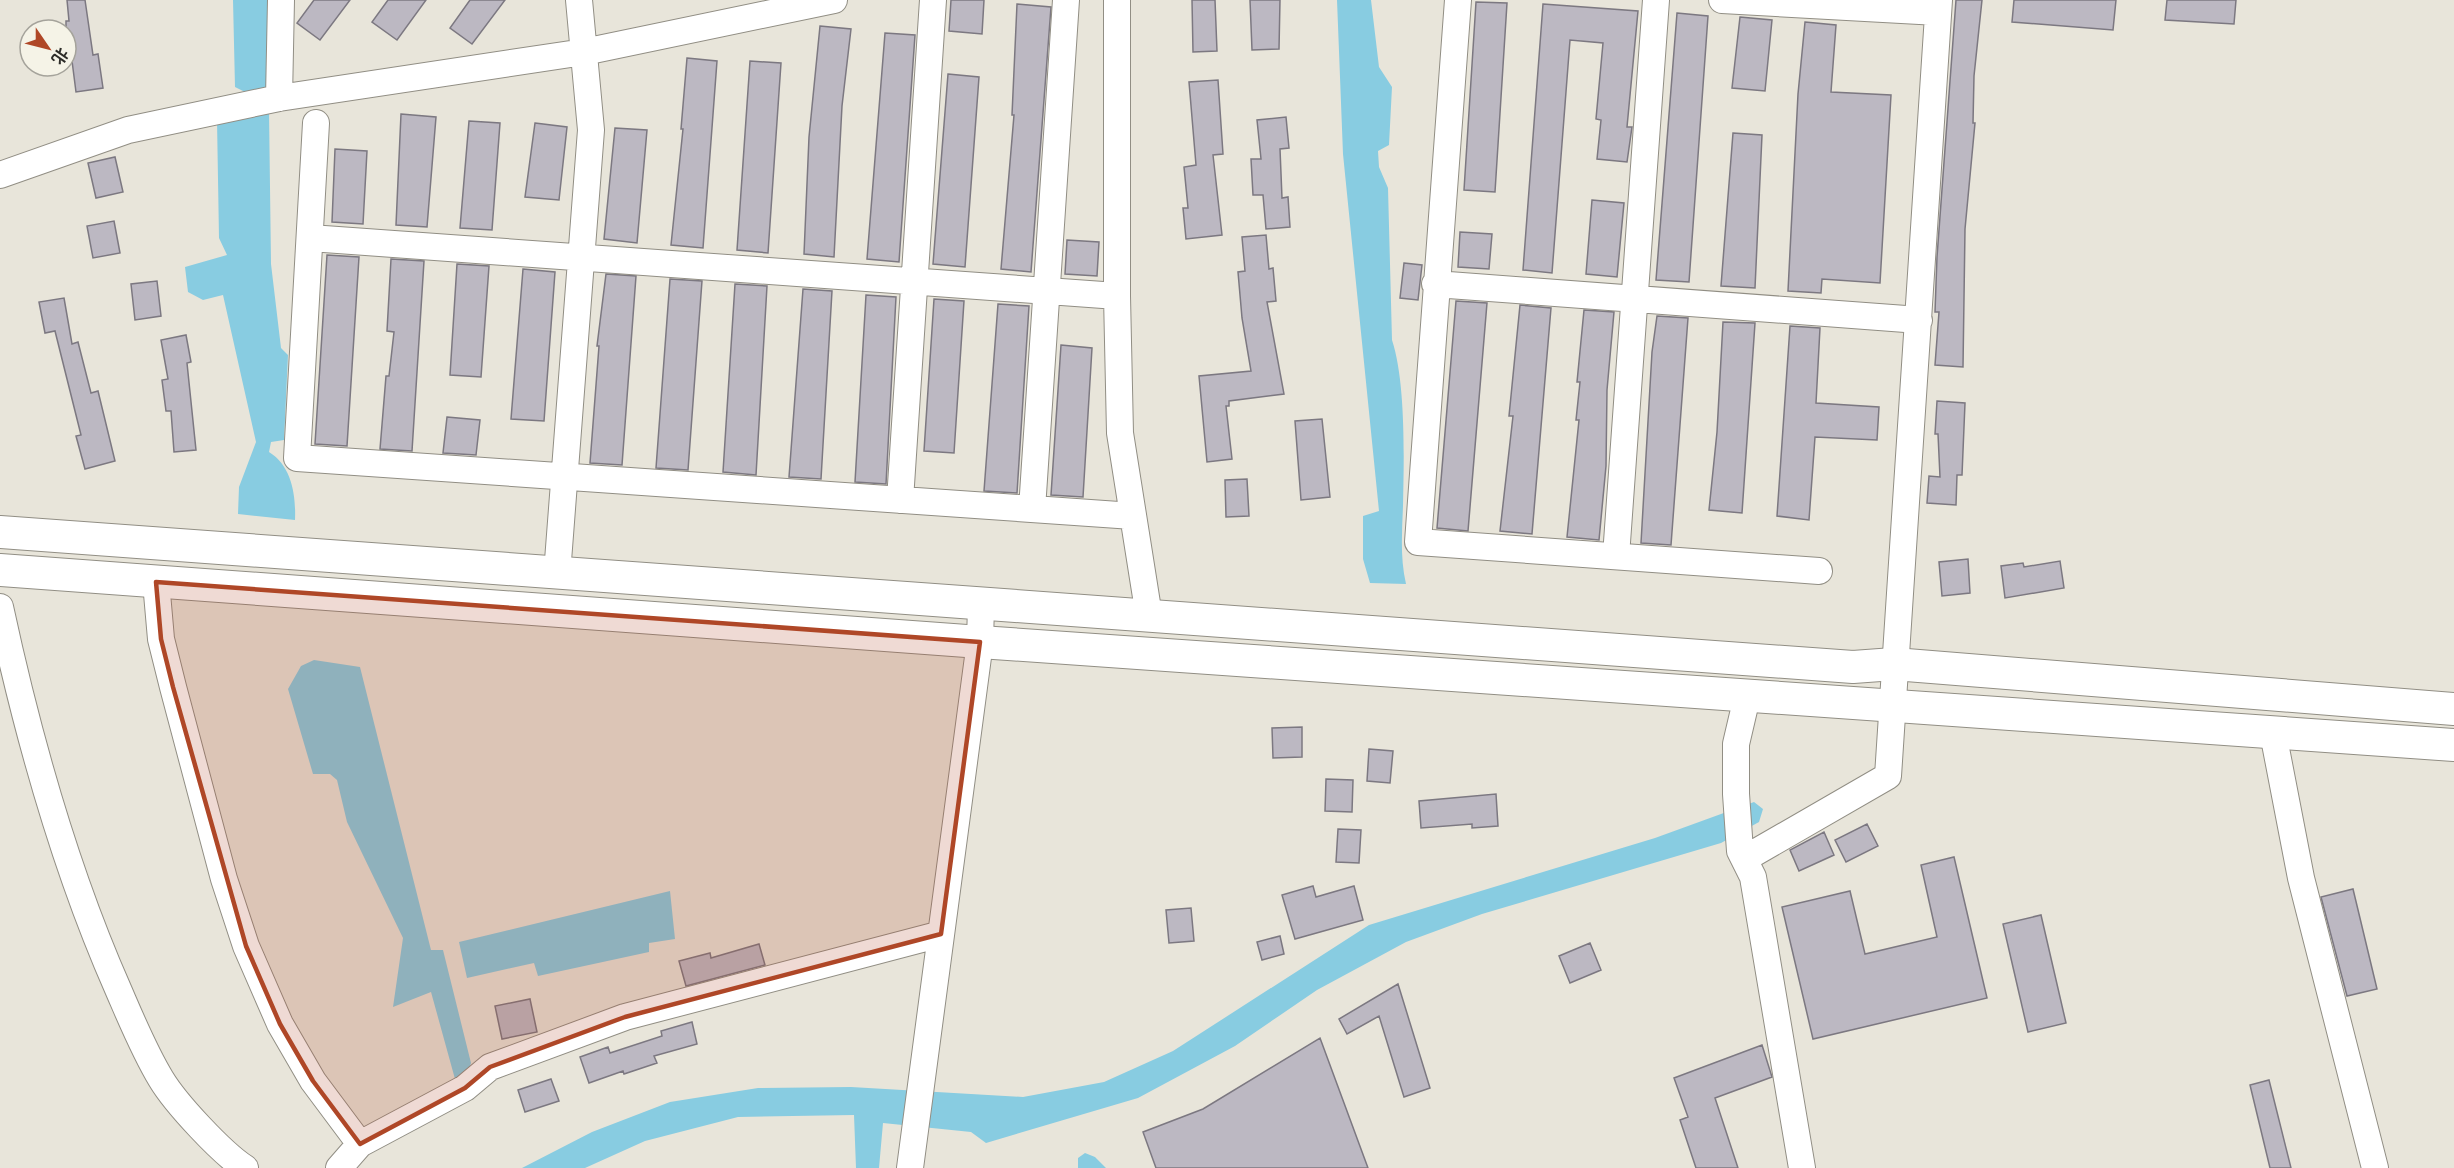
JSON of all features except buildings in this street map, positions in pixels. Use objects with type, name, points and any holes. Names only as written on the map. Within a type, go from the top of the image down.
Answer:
[{"type":"main road","points":[[0,532],[1841,666],[1894,664],[2454,709]]},
{"type":"main road","points":[[0,570],[1748,697],[2454,745]]},
{"type":"street","points":[[279,98],[281,0]]},
{"type":"street","points":[[557,574],[591,130],[579,0]]},
{"type":"street","points":[[0,176],[128,130],[279,98],[584,52],[769,7],[834,0]]},
{"type":"street","points":[[900,500],[933,0]]},
{"type":"street","points":[[1032,509],[1066,0]]},
{"type":"street","points":[[1117,0],[1117,296],[1120,433],[1149,616]]},
{"type":"street","points":[[1458,0],[1435,284],[1418,542],[1819,571]]},
{"type":"street","points":[[1616,556],[1656,0]]},
{"type":"street","points":[[1722,0],[1938,6],[1888,776],[1744,859]]},
{"type":"street","points":[[316,123],[297,458],[1133,516]]},
{"type":"street","points":[[310,238],[1117,296]]},
{"type":"street","points":[[1435,284],[1919,320]]},
{"type":"street","points":[[156,582],[161,639],[224,879],[246,946],[280,1024],[313,1081],[360,1144]]},
{"type":"street","points":[[910,1168],[980,642],[981,605]]},
{"type":"street","points":[[0,607],[32,738],[66,854],[101,950],[162,1080],[208,1134],[245,1168]]},
{"type":"street","points":[[1748,697],[1736,744],[1736,794],[1740,852],[1753,877],[1802,1168]]},
{"type":"street","points":[[2273,733],[2301,878],[2333,1014],[2375,1168]]},
{"type":"street","points":[[339,1168],[360,1144],[440,1103],[465,1088],[490,1067],[625,1017],[941,934]]},
{"type":"highlighted area","points":[[156,582],[980,642],[941,934],[625,1017],[490,1067],[465,1088],[360,1144],[313,1081],[280,1024],[246,946],[161,639]]},
{"type":"water","points":[[233,0],[273,0],[270,94],[253,96],[235,87]]},
{"type":"water","points":[[1337,0],[1371,0],[1379,67],[1392,87],[1389,145],[1378,151],[1379,167],[1388,188],[1392,340],[1397,358],[1402,399],[1404,466],[1402,545],[1406,584],[1370,583],[1363,559],[1363,516],[1379,511],[1343,154]]},
{"type":"water","points":[[269,110],[271,264],[281,348],[288,355],[284,440],[271,442],[269,452],[277,458],[288,473],[295,501],[295,520],[238,514],[239,487],[256,442],[223,295],[203,300],[188,292],[185,267],[227,255],[219,238],[217,120]]},
{"type":"water","points":[[314,660],[360,667],[431,950],[443,950],[471,1063],[464,1082],[455,1079],[431,992],[393,1007],[403,938],[347,822],[337,780],[330,774],[313,774],[288,689],[301,666]]},
{"type":"water","points":[[1754,802],[1763,809],[1759,822],[1721,843],[1482,914],[1406,942],[1317,990],[1235,1046],[1138,1098],[986,1143],[971,1132],[883,1123],[879,1168],[856,1168],[854,1115],[738,1117],[645,1141],[585,1168],[522,1168],[592,1132],[670,1102],[758,1088],[851,1087],[1023,1097],[1104,1082],[1173,1051],[1369,925],[1655,838]]},
{"type":"water","points":[[670,891],[675,939],[649,943],[649,952],[538,976],[534,963],[467,978],[459,942]]},
{"type":"water","points":[[1085,1153],[1095,1157],[1106,1168],[1078,1168],[1078,1158]]}]
